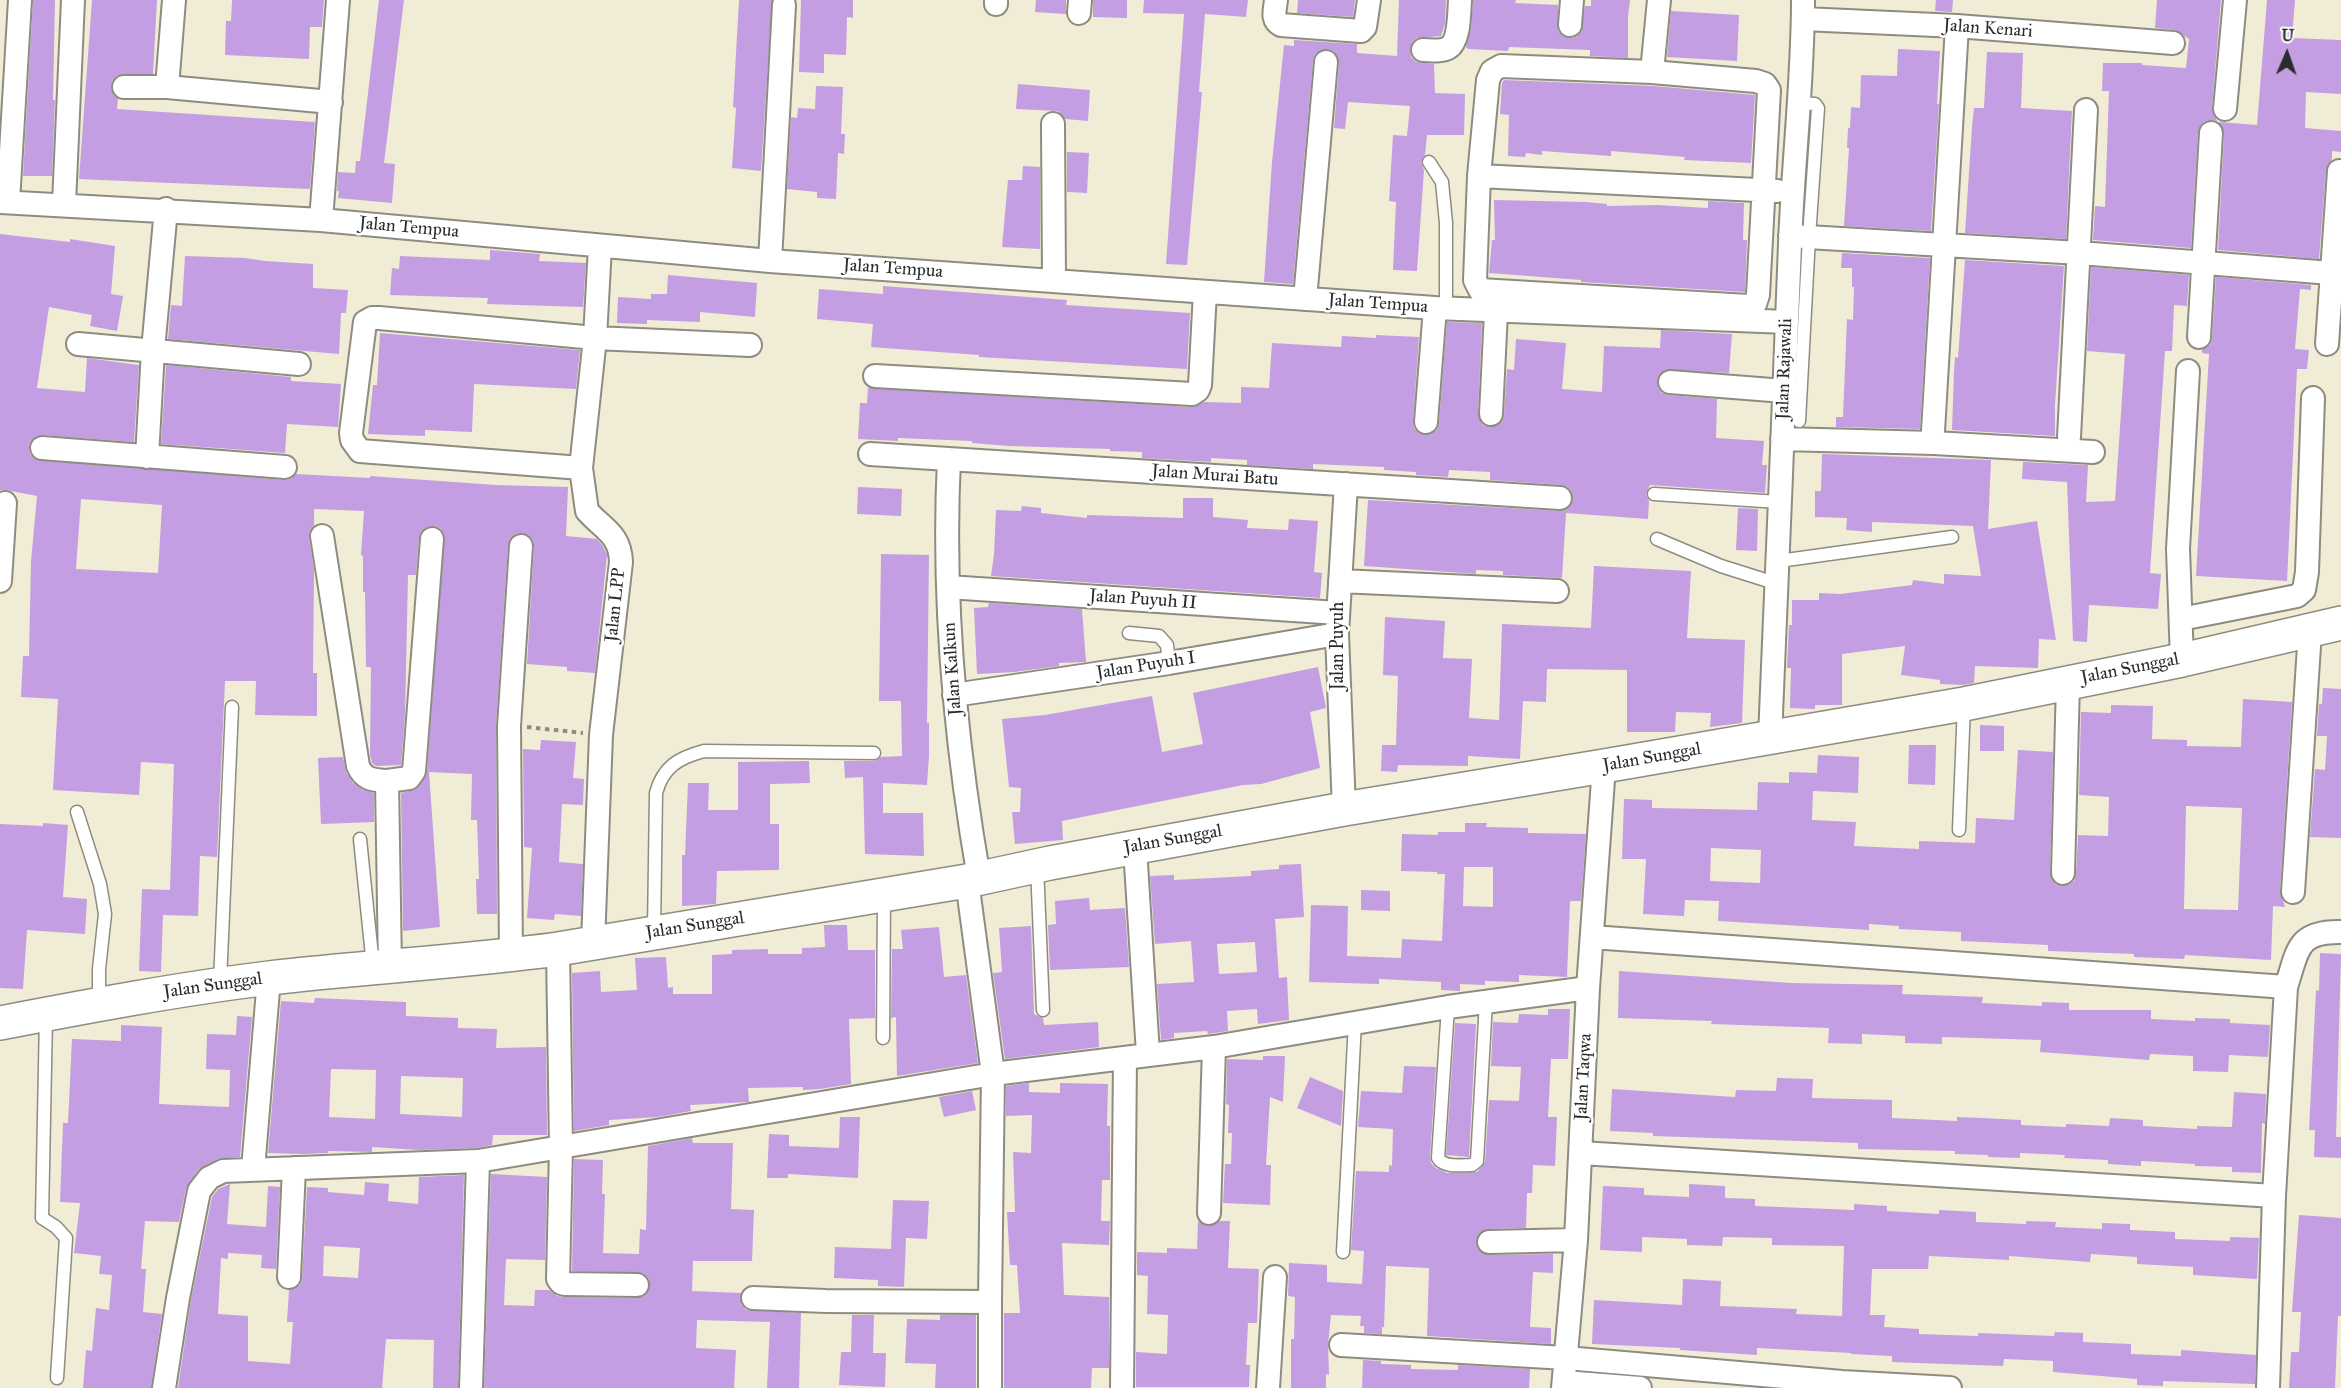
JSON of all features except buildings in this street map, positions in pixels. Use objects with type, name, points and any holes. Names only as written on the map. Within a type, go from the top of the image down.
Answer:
[{"type":"main road","name":"Jalan Sunggal","points":[[0,1023],[269,978],[558,949],[884,895],[1344,808],[1964,704],[2182,660],[2326,627]]},
{"type":"street","points":[[4,202],[20,0]]},
{"type":"street","points":[[64,204],[73,0]]},
{"type":"street","points":[[167,87],[174,0]]},
{"type":"street","points":[[321,220],[338,0]]},
{"type":"street","points":[[1268,3],[1276,21],[1281,25],[1360,31],[1365,27],[1369,0]]},
{"type":"street","points":[[1424,50],[1449,48],[1454,41],[1460,0]]},
{"type":"street","points":[[1570,25],[1572,0]]},
{"type":"street","points":[[1652,72],[1659,0]]},
{"type":"street","points":[[2225,109],[2235,0]]},
{"type":"street","points":[[770,261],[784,5]]},
{"type":"street","name":"Jalan Kenari","points":[[1803,10],[1957,26],[2173,43]]},
{"type":"street","name":"Jalan Rajawali","points":[[1770,738],[1779,561],[1786,322],[1799,236],[1793,192],[1803,10]]},
{"type":"street","points":[[1933,431],[1957,26]]},
{"type":"street","points":[[1305,299],[1326,63]]},
{"type":"street","points":[[1501,66],[1652,72],[1756,81],[1767,86],[1758,296],[1755,304],[1748,306],[1480,290],[1475,280],[1479,176],[1488,80],[1492,71],[1501,66]]},
{"type":"street","points":[[124,87],[167,87],[331,102]]},
{"type":"street","points":[[2069,437],[2086,110]]},
{"type":"street","points":[[1053,124],[1054,280]]},
{"type":"street","points":[[2199,338],[2211,133]]},
{"type":"street","points":[[2327,344],[2339,171]]},
{"type":"street","points":[[1479,176],[1793,192]]},
{"type":"street","name":"Jalan Tempua","points":[[4,202],[166,209],[321,220],[770,261],[1440,309],[1786,322]]},
{"type":"street","points":[[147,457],[153,350],[166,209]]},
{"type":"street","points":[[1799,236],[2205,261],[2331,273]]},
{"type":"street","name":"Jalan LPP","points":[[593,943],[601,735],[621,562],[621,548],[614,536],[587,511],[581,468],[595,338],[600,246]]},
{"type":"street","points":[[875,376],[1195,393],[1200,385],[1205,292]]},
{"type":"street","points":[[1426,422],[1440,309]]},
{"type":"street","points":[[1491,414],[1496,312]]},
{"type":"street","points":[[581,468],[360,451],[355,446],[351,434],[364,325],[372,318],[595,338],[750,345]]},
{"type":"street","points":[[78,344],[299,364]]},
{"type":"street","points":[[2182,660],[2178,549],[2188,371]]},
{"type":"street","points":[[1670,382],[1784,391]]},
{"type":"street","points":[[2181,619],[2296,596],[2304,590],[2307,572],[2313,398]]},
{"type":"street","points":[[1782,439],[1934,442],[2093,452]]},
{"type":"street","points":[[42,448],[285,467]]},
{"type":"street","name":"Jalan Murai Batu","points":[[870,454],[1560,498]]},
{"type":"street","name":"Jalan Kalkun","points":[[949,459],[948,587],[954,695],[969,820],[993,1074],[990,1388]]},
{"type":"street","name":"Jalan Puyuh","points":[[1344,808],[1337,624],[1346,484]]},
{"type":"street","points":[[0,581],[5,503]]},
{"type":"street","points":[[322,536],[358,766],[362,774],[369,779],[387,781],[409,777],[414,771],[432,539]]},
{"type":"street","points":[[511,955],[509,726],[521,546]]},
{"type":"street","points":[[1340,581],[1557,591]]},
{"type":"street","name":"Jalan Puyuh II","points":[[948,587],[1337,624]]},
{"type":"street","name":"Jalan Puyuh I","points":[[954,695],[1170,663],[1337,624]]},
{"type":"street","points":[[2293,892],[2326,627]]},
{"type":"street","points":[[2063,873],[2068,682]]},
{"type":"street","name":"Jalan Taqwa","points":[[1563,1385],[1576,1240],[1588,988],[1604,766]]},
{"type":"street","points":[[382,967],[387,781]]},
{"type":"street","points":[[1135,848],[1148,1054]]},
{"type":"street","points":[[2268,1388],[2274,1196],[2286,987],[2300,945],[2312,935],[2341,932]]},
{"type":"street","points":[[1592,937],[2286,987]]},
{"type":"street","points":[[558,949],[561,1148],[558,1279],[565,1284],[637,1285]]},
{"type":"street","points":[[253,1169],[269,978]]},
{"type":"street","points":[[164,1388],[178,1298],[199,1191],[203,1184],[216,1173],[253,1169],[478,1161],[993,1074],[1214,1047],[1486,1001],[1588,988]]},
{"type":"street","points":[[1209,1213],[1214,1047]]},
{"type":"street","points":[[1122,1388],[1125,1058]]},
{"type":"street","points":[[1581,1153],[2274,1196]]},
{"type":"street","points":[[471,1388],[478,1161]]},
{"type":"street","points":[[289,1277],[294,1168]]},
{"type":"street","points":[[1489,1242],[1576,1240]]},
{"type":"street","points":[[1268,1388],[1275,1277]]},
{"type":"street","points":[[753,1298],[990,1302]]},
{"type":"street","points":[[1341,1345],[1566,1358],[1842,1385],[1950,1388]]},
{"type":"street","points":[[1563,1385],[1640,1388]]},
{"type":"lane","points":[[1798,103],[1815,104],[1818,108],[1799,236],[1799,421]]},
{"type":"lane","points":[[1429,162],[1442,182],[1446,223],[1440,309]]},
{"type":"lane","points":[[1654,494],[1779,502]]},
{"type":"lane","points":[[1779,561],[1952,537]]},
{"type":"lane","points":[[1656,539],[1721,566],[1778,584]]},
{"type":"lane","points":[[1130,633],[1159,636],[1167,645],[1170,663]]},
{"type":"lane","points":[[1959,830],[1964,704]]},
{"type":"lane","points":[[220,985],[232,707]]},
{"type":"lane","points":[[654,933],[656,793],[660,778],[679,759],[704,751],[874,753]]},
{"type":"lane","points":[[77,812],[100,884],[105,914],[99,969],[99,1005]]},
{"type":"lane","points":[[360,839],[382,967]]},
{"type":"lane","points":[[1037,865],[1043,1010]]},
{"type":"lane","points":[[883,1038],[884,895]]},
{"type":"lane","points":[[1448,1007],[1438,1158],[1447,1165],[1472,1165],[1477,1161],[1486,1001]]},
{"type":"lane","points":[[46,1014],[42,1218],[56,1227],[66,1238],[57,1378]]},
{"type":"lane","points":[[1343,1252],[1355,1022]]},
{"type":"path","points":[[509,726],[601,735]]}]
